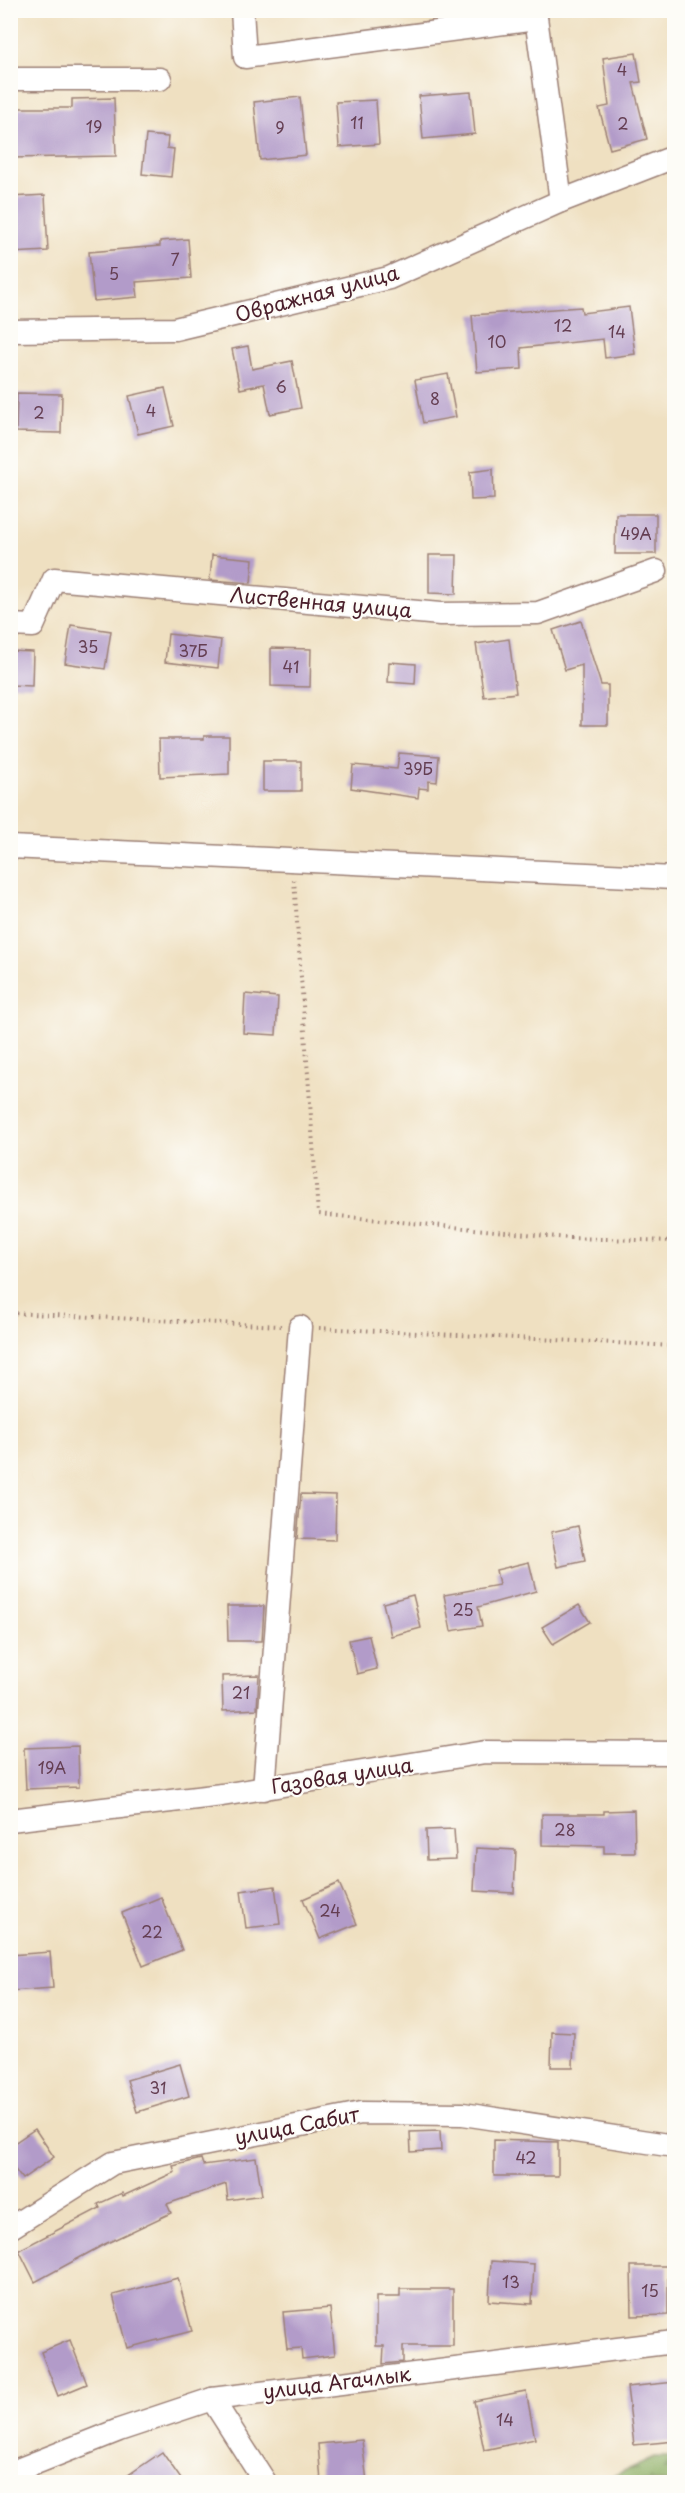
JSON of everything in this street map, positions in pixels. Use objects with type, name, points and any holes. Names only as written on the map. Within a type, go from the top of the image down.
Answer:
[{"type":"street","points":[[242,10],[245,57],[535,15],[561,201]]},
{"type":"street","points":[[10,79],[160,79]]},
{"type":"street","name":"Овражная улица","points":[[10,331],[175,329],[217,321],[389,278],[561,201],[675,157]]},
{"type":"street","name":"Лиственная улица","points":[[10,626],[33,626],[54,579],[440,614],[527,614],[538,613],[595,595],[656,571]]},
{"type":"street","points":[[10,847],[675,878]]},
{"type":"street","points":[[264,1789],[300,1327]]},
{"type":"street","name":"Газовая улица","points":[[10,1820],[264,1789],[485,1752],[675,1753]]},
{"type":"street","name":"улица Сабит","points":[[10,2228],[113,2163],[361,2112],[463,2114],[675,2146]]},
{"type":"street","name":"улица Агачлык","points":[[11,2473],[119,2430],[213,2399],[675,2342]]},
{"type":"street","points":[[213,2399],[266,2482]]},
{"type":"street","points":[[11,2473],[17,2482]]},
{"type":"path","points":[[293,861],[318,1214],[568,1238],[675,1241]]},
{"type":"path","points":[[10,1313],[675,1347]]},
{"type":"green space","points":[[654,2457],[674,2457],[674,2482],[613,2482],[615,2475]]},
{"type":"building","points":[[636,53],[641,82],[633,83],[647,139],[610,149],[599,108],[609,106],[603,58]]},
{"type":"building","points":[[471,92],[475,134],[423,139],[419,96]]},
{"type":"building","points":[[300,97],[306,155],[260,160],[254,102]]},
{"type":"building","points":[[114,98],[116,156],[10,158],[10,108],[72,108],[72,99]]},
{"type":"building","points":[[376,100],[379,144],[339,147],[336,102]]},
{"type":"building","points":[[146,135],[168,137],[167,148],[174,149],[171,177],[142,174]]},
{"type":"building","points":[[45,195],[48,251],[10,253],[10,197]]},
{"type":"building","points":[[188,239],[191,278],[136,282],[138,297],[94,301],[89,252],[160,246],[160,241]]},
{"type":"building","points":[[581,307],[582,313],[629,307],[635,354],[605,358],[603,339],[521,348],[522,369],[477,372],[472,315]]},
{"type":"building","points":[[248,346],[252,369],[292,361],[301,408],[270,414],[264,384],[240,389],[232,349]]},
{"type":"building","points":[[448,374],[456,417],[423,423],[415,380]]},
{"type":"building","points":[[165,388],[174,426],[138,434],[129,396]]},
{"type":"building","points":[[17,393],[62,394],[61,433],[16,432]]},
{"type":"building","points":[[493,469],[494,499],[471,500],[470,472]]},
{"type":"building","points":[[616,514],[656,514],[656,554],[615,554]]},
{"type":"building","points":[[212,555],[253,559],[251,583],[210,580]]},
{"type":"building","points":[[429,555],[457,555],[456,594],[429,593]]},
{"type":"building","points":[[581,621],[601,685],[608,685],[608,725],[582,725],[582,665],[565,670],[553,630]]},
{"type":"building","points":[[71,625],[111,631],[105,669],[65,663]]},
{"type":"building","points":[[168,634],[221,640],[218,668],[165,662]]},
{"type":"building","points":[[509,639],[516,693],[484,697],[476,644]]},
{"type":"building","points":[[271,648],[311,649],[310,687],[271,686]]},
{"type":"building","points":[[10,651],[33,652],[32,686],[10,685]]},
{"type":"building","points":[[389,662],[416,664],[415,684],[388,682]]},
{"type":"building","points":[[204,736],[229,736],[229,774],[160,777],[159,739],[204,739]]},
{"type":"building","points":[[399,753],[439,756],[437,782],[428,781],[428,789],[419,788],[418,798],[351,788],[353,765],[397,769]]},
{"type":"building","points":[[263,761],[301,761],[301,791],[263,791]]},
{"type":"building","points":[[245,994],[278,997],[276,1035],[243,1033]]},
{"type":"building","points":[[301,1494],[336,1495],[335,1540],[297,1539]]},
{"type":"building","points":[[578,1526],[585,1561],[558,1567],[551,1532]]},
{"type":"building","points":[[529,1562],[536,1591],[478,1607],[482,1626],[451,1631],[444,1595],[499,1585],[496,1570]]},
{"type":"building","points":[[413,1595],[421,1628],[391,1636],[383,1603]]},
{"type":"building","points":[[579,1605],[590,1622],[553,1644],[542,1627]]},
{"type":"building","points":[[227,1606],[264,1606],[262,1641],[228,1641]]},
{"type":"building","points":[[369,1636],[377,1669],[357,1674],[349,1640]]},
{"type":"building","points":[[259,1675],[257,1709],[223,1711],[222,1676]]},
{"type":"building","points":[[78,1746],[79,1787],[26,1789],[24,1748]]},
{"type":"building","points":[[634,1810],[635,1853],[604,1853],[604,1846],[542,1845],[542,1814],[604,1814],[604,1811]]},
{"type":"building","points":[[454,1829],[456,1859],[427,1860],[426,1830]]},
{"type":"building","points":[[476,1848],[516,1850],[514,1893],[474,1891]]},
{"type":"building","points":[[339,1883],[357,1924],[320,1939],[303,1899]]},
{"type":"building","points":[[275,1886],[280,1924],[246,1928],[241,1891]]},
{"type":"building","points":[[161,1897],[182,1950],[143,1966],[122,1913]]},
{"type":"building","points":[[50,1952],[53,1988],[10,1991],[10,1955]]},
{"type":"building","points":[[552,2032],[574,2033],[573,2067],[551,2067]]},
{"type":"building","points":[[180,2064],[189,2096],[137,2112],[127,2080]]},
{"type":"building","points":[[35,2129],[54,2157],[22,2179],[10,2163],[10,2146]]},
{"type":"building","points":[[440,2131],[441,2150],[411,2152],[410,2132]]},
{"type":"building","points":[[494,2140],[558,2142],[558,2176],[494,2176]]},
{"type":"building","points":[[256,2158],[262,2195],[228,2200],[226,2184],[167,2204],[171,2213],[105,2244],[35,2282],[19,2250],[100,2208],[98,2204],[122,2193],[123,2196],[175,2172],[173,2166],[201,2159],[203,2165]]},
{"type":"building","points":[[491,2261],[534,2264],[532,2304],[489,2301]]},
{"type":"building","points":[[631,2266],[668,2266],[668,2315],[632,2316]]},
{"type":"building","points":[[178,2278],[192,2331],[127,2348],[113,2295]]},
{"type":"building","points":[[400,2289],[453,2289],[453,2346],[403,2346],[403,2362],[383,2364],[384,2346],[376,2346],[376,2297],[400,2297]]},
{"type":"building","points":[[330,2308],[335,2355],[302,2359],[301,2348],[287,2349],[283,2312]]},
{"type":"building","points":[[70,2340],[87,2384],[58,2396],[41,2352]]},
{"type":"building","points":[[675,2382],[675,2441],[634,2445],[627,2387]]},
{"type":"building","points":[[526,2391],[535,2439],[484,2450],[474,2401]]},
{"type":"building","points":[[362,2440],[367,2482],[321,2482],[318,2444]]},
{"type":"building","points":[[162,2452],[183,2482],[118,2482]]}]
